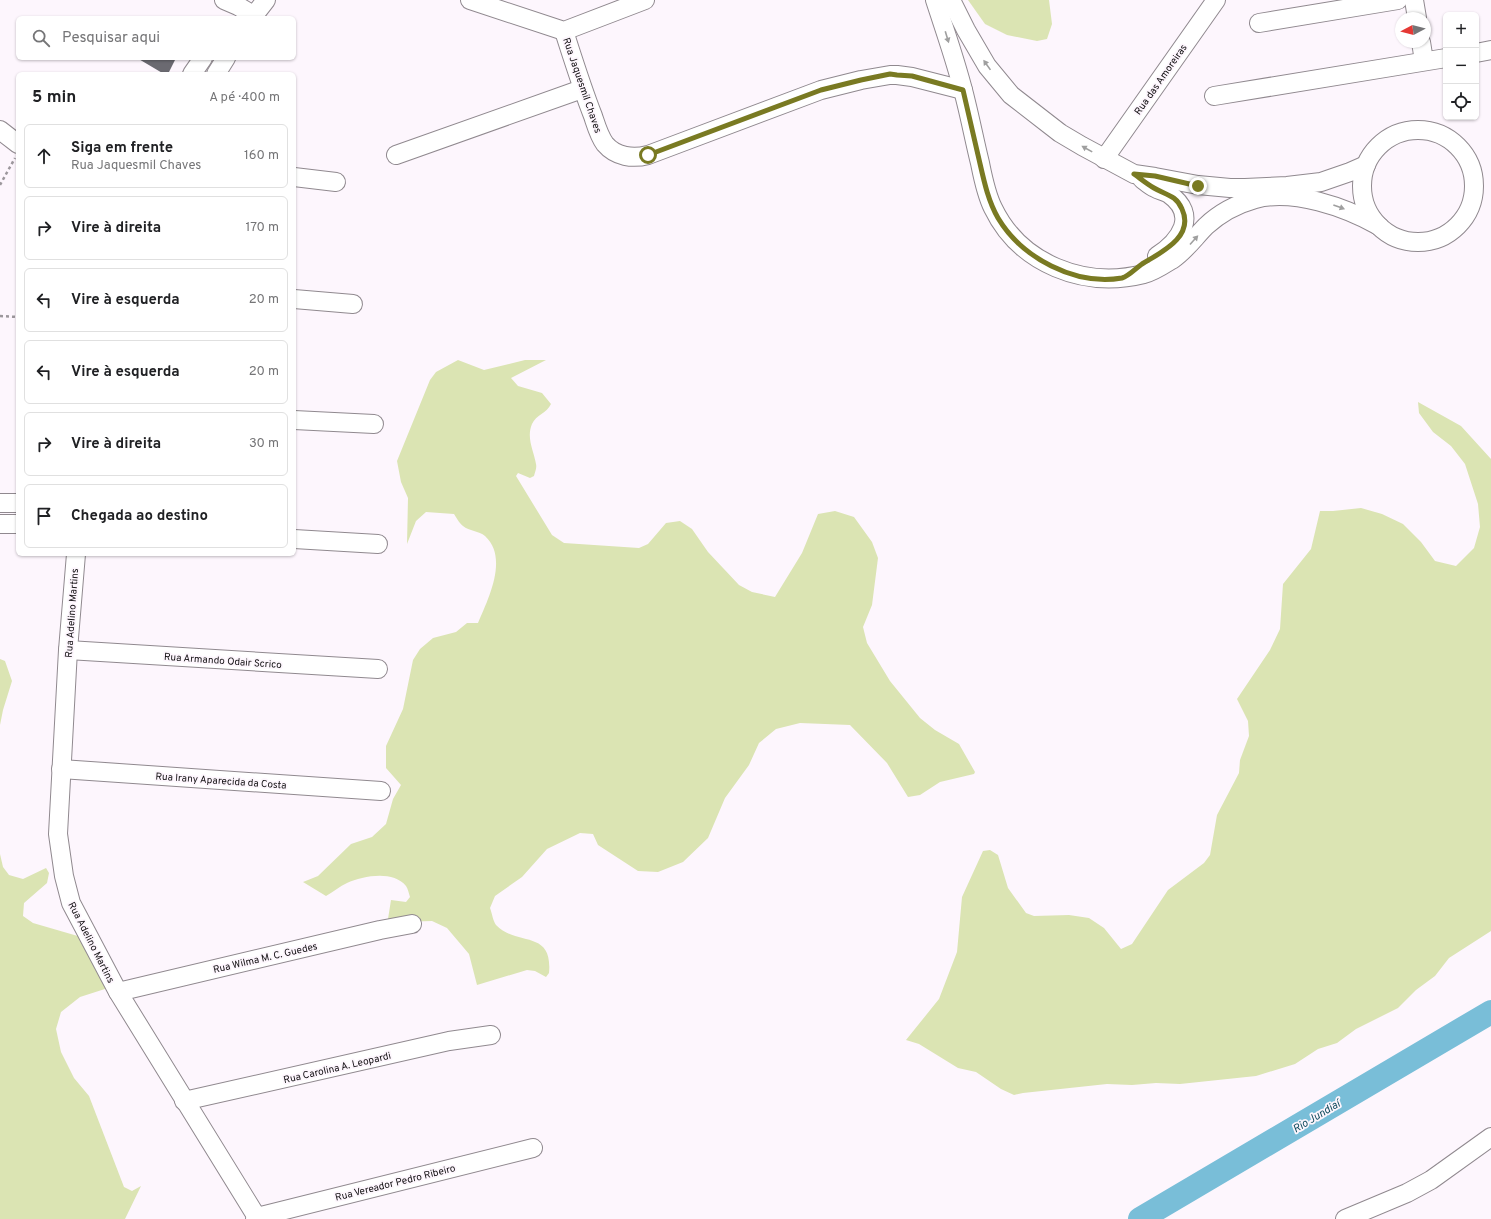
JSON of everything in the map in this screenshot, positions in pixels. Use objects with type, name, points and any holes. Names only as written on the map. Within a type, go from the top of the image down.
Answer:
[{"type":"street","points":[[254,16],[266,0]]},
{"type":"street","points":[[470,0],[564,31],[646,0]]},
{"type":"street","points":[[935,0],[963,90],[984,182],[992,206],[1008,231],[1028,252],[1054,267],[1084,277],[1099,279],[1146,274],[1184,251],[1207,225],[1233,207],[1257,199],[1285,197],[1332,204],[1379,226]]},
{"type":"street","points":[[951,0],[987,66],[1011,95],[1060,133],[1104,159],[1134,174],[1155,189],[1168,193],[1176,200],[1182,210],[1184,220],[1181,234],[1167,250],[1142,264],[1124,277]]},
{"type":"street","name":"Rua das Amoreiras","points":[[1104,159],[1216,0]]},
{"type":"street","points":[[1259,23],[1398,0]]},
{"type":"street","points":[[1414,0],[1416,12]]},
{"type":"street","points":[[234,6],[251,16]]},
{"type":"street","name":"Rua Jaquesmil Chaves","points":[[564,31],[582,89],[601,139],[612,151],[620,155],[634,157],[648,155],[821,90],[890,74],[912,76],[963,90]]},
{"type":"street","points":[[1422,48],[1424,61]]},
{"type":"street","points":[[1479,52],[1491,50]]},
{"type":"street","points":[[1214,96],[1443,58]]},
{"type":"street","points":[[193,72],[202,60]]},
{"type":"street","points":[[217,72],[225,60]]},
{"type":"street","points":[[396,155],[582,89]]},
{"type":"street","points":[[0,130],[16,142]]},
{"type":"street","points":[[1428,130],[1438,134],[1457,146],[1464,154],[1472,174],[1473,190],[1469,207],[1458,225],[1449,232],[1434,239],[1418,242],[1397,238],[1387,233],[1379,226],[1372,217],[1363,197],[1363,175],[1371,155],[1386,139],[1401,132],[1428,130]]},
{"type":"street","points":[[1134,174],[1155,176],[1198,186],[1238,188],[1287,186],[1321,182],[1366,165]]},
{"type":"street","points":[[296,178],[336,182]]},
{"type":"street","points":[[296,299],[353,304]]},
{"type":"street","points":[[296,420],[374,424]]},
{"type":"street","points":[[0,503],[16,502]]},
{"type":"street","points":[[0,524],[16,524]]},
{"type":"street","points":[[296,539],[378,544]]},
{"type":"street","name":"Rua Adelino Martins","points":[[76,556],[68,650],[58,834],[64,876],[71,903],[118,992],[257,1218]]},
{"type":"street","name":"Rua Armando Odair Scrico","points":[[68,650],[378,669]]},
{"type":"street","name":"Rua Irany Aparecida da Costa","points":[[61,769],[381,791]]},
{"type":"street","name":"Rua Wilma M. C. Guedes","points":[[118,992],[380,930],[412,924]]},
{"type":"street","name":"Rua Carolina A. Leopardi","points":[[184,1101],[449,1042],[491,1035]]},
{"type":"street","points":[[1345,1219],[1407,1193],[1431,1180],[1491,1137]]},
{"type":"street","name":"Rua Vereador Pedro Ribeiro","points":[[257,1218],[533,1148]]},
{"type":"path","points":[[0,185],[16,157]]},
{"type":"path","points":[[0,316],[16,317]]},
{"type":"green space","points":[[968,0],[1049,0],[1052,24],[1047,39],[1037,41],[1007,35],[985,24]]},
{"type":"green space","points":[[458,360],[484,370],[525,360],[546,360],[511,378],[518,386],[542,393],[551,404],[547,410],[536,418],[530,429],[530,439],[536,466],[534,476],[530,478],[518,473],[516,476],[552,535],[564,543],[639,548],[648,544],[666,523],[680,521],[692,529],[708,552],[739,585],[752,592],[775,597],[802,553],[818,514],[835,511],[854,517],[872,542],[878,558],[872,605],[863,627],[867,643],[890,681],[920,718],[935,730],[959,744],[975,772],[974,774],[940,782],[920,795],[908,797],[887,763],[850,725],[800,723],[776,729],[759,743],[749,765],[725,798],[708,838],[683,862],[658,872],[638,871],[598,845],[593,834],[580,833],[547,849],[522,877],[495,896],[490,908],[496,925],[504,932],[540,944],[545,950],[549,959],[549,973],[546,977],[535,971],[527,970],[477,985],[469,954],[447,928],[432,921],[399,922],[388,919],[391,900],[406,902],[410,897],[406,886],[394,878],[378,876],[361,878],[344,884],[326,896],[303,882],[318,876],[351,844],[372,837],[386,824],[393,799],[401,785],[386,768],[386,746],[403,709],[413,660],[420,649],[433,638],[456,632],[467,623],[478,623],[491,591],[496,567],[492,545],[483,534],[463,526],[454,514],[426,512],[416,521],[407,544],[408,498],[401,482],[397,461],[430,380],[436,372]]},
{"type":"green space","points":[[1418,402],[1461,426],[1491,459],[1491,931],[1449,958],[1435,976],[1416,990],[1398,1008],[1356,1029],[1337,1043],[1318,1049],[1295,1064],[1256,1076],[1180,1084],[1107,1084],[1014,1095],[1001,1089],[976,1072],[958,1068],[919,1044],[906,1040],[939,999],[957,952],[962,897],[983,851],[990,850],[998,855],[1008,888],[1026,913],[1034,916],[1069,915],[1089,918],[1104,928],[1121,949],[1132,944],[1168,890],[1204,863],[1210,855],[1217,815],[1239,773],[1240,760],[1249,736],[1248,721],[1237,699],[1270,650],[1280,629],[1283,584],[1311,549],[1320,511],[1361,508],[1382,514],[1403,524],[1421,542],[1435,561],[1456,566],[1474,548],[1480,527],[1478,504],[1465,464],[1451,446],[1433,432],[1419,413]]},
{"type":"green space","points":[[0,659],[5,661],[12,681],[0,725]]},
{"type":"green space","points":[[0,854],[3,867],[9,875],[23,879],[46,868],[49,873],[47,883],[24,903],[23,916],[33,923],[88,939],[108,988],[80,997],[61,1012],[56,1029],[61,1052],[74,1078],[89,1096],[124,1187],[132,1191],[141,1186],[125,1219],[0,1219]]},
{"type":"building","points":[[140,60],[175,60],[169,72],[161,72]]},
{"type":"waterway","name":"Rio Jundiaí","points":[[1140,1219],[1491,1012]]},
{"type":"route","points":[[648,155],[821,90],[890,74],[912,76],[963,90],[984,182],[992,206],[999,219],[1017,242],[1028,252],[1041,260],[1068,273],[1099,279],[1124,277],[1142,264],[1167,250],[1181,234],[1184,227],[1182,210],[1176,200],[1168,193],[1155,189],[1134,174],[1155,176],[1198,186]]}]
